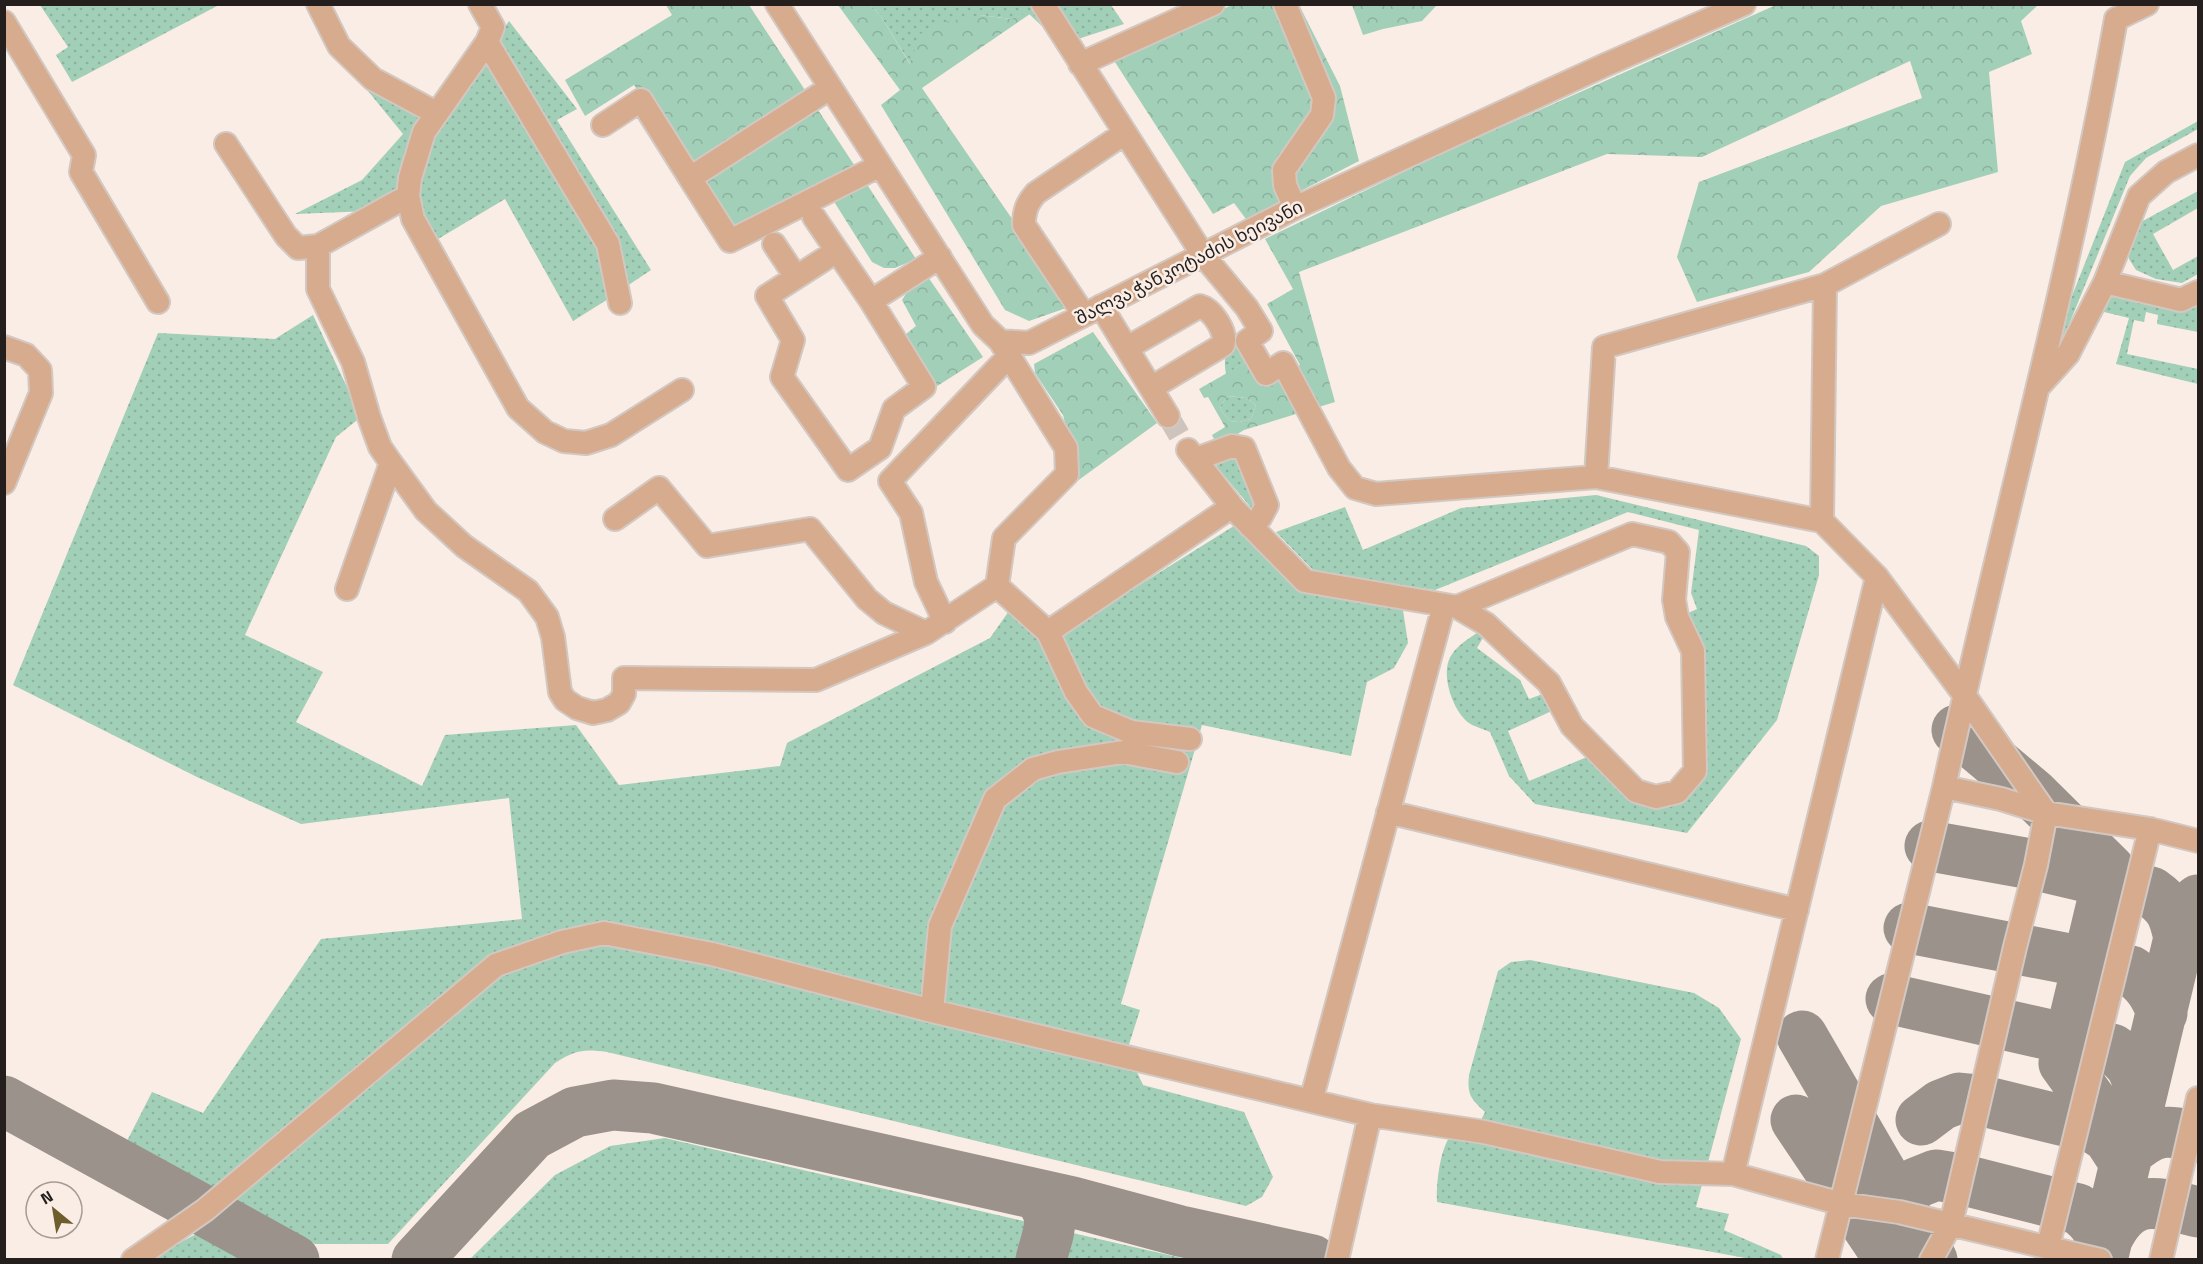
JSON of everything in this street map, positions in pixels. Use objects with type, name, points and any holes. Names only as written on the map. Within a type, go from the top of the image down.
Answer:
[{"type":"street","points":[[318,4],[339,46],[373,79],[436,113]]},
{"type":"street","points":[[318,246],[318,289],[353,362],[380,447],[426,511],[464,546],[528,591],[547,617],[553,637],[560,692],[565,700],[577,708],[593,713],[607,711],[619,703],[624,694],[624,678],[816,680],[926,633],[997,585],[1004,538],[1067,474],[1066,448],[1005,349],[983,325],[879,166],[777,4]]},
{"type":"street","points":[[1043,4],[1203,255],[1247,308],[1261,331],[1246,341],[1266,374],[1283,363],[1339,468],[1355,488],[1376,494],[1596,477],[1822,521],[1877,577],[1965,696],[2046,813],[2036,866],[2012,958],[1951,1224],[1931,1260]]},
{"type":"street","points":[[1080,64],[1213,4]]},
{"type":"street","points":[[1285,4],[1324,98],[1322,115],[1284,170],[1285,185],[1295,208]]},
{"type":"street","name":"შალვა ჭანკოტაძის ხეივანი","points":[[1005,349],[1029,343],[1295,208],[1592,71],[1744,4]]},
{"type":"street","points":[[1827,1260],[1944,787],[2038,387],[2101,105],[2116,19],[2146,4]]},
{"type":"street","points":[[484,6],[493,27],[487,42],[424,132],[410,178],[408,196],[413,219],[518,408],[545,432],[564,441],[586,442],[610,435],[682,390]]},
{"type":"street","points":[[4,22],[84,155],[81,172],[158,302]]},
{"type":"street","points":[[487,42],[608,244],[620,303]]},
{"type":"street","points":[[690,178],[830,88]]},
{"type":"street","points":[[603,125],[641,100],[730,241],[879,166]]},
{"type":"street","points":[[1125,133],[1036,193],[1029,201],[1024,213],[1024,225],[1093,311],[1127,348],[1168,416]]},
{"type":"street","points":[[226,144],[286,236],[298,248],[318,246],[408,196]]},
{"type":"street","points":[[2038,387],[2068,354],[2105,282],[2139,196],[2166,172],[2199,156]]},
{"type":"street","points":[[814,217],[871,301],[924,387],[894,409],[880,448],[848,470],[782,377],[793,340],[767,296],[837,251]]},
{"type":"street","points":[[1596,477],[1604,347],[1825,285],[1939,224]]},
{"type":"street","points":[[774,244],[796,277]]},
{"type":"street","points":[[871,301],[940,257]]},
{"type":"street","points":[[2105,282],[2181,300],[2199,292]]},
{"type":"street","points":[[1822,521],[1825,285]]},
{"type":"street","points":[[1127,348],[1200,306],[1211,312],[1224,335],[1223,345],[1151,388]]},
{"type":"street","points":[[4,347],[26,355],[40,370],[41,393],[4,483]]},
{"type":"street","points":[[945,622],[926,582],[910,513],[890,481],[1005,349]]},
{"type":"street","points":[[1251,526],[1260,518],[1266,505],[1244,448],[1233,446],[1192,455],[1234,509],[1305,581],[1451,606],[1486,624],[1549,683],[1572,726],[1636,791],[1656,797],[1677,792],[1695,771],[1693,651],[1677,617],[1674,600],[1678,552],[1669,542],[1632,534],[1451,606]]},
{"type":"street","points":[[347,589],[391,462]]},
{"type":"street","points":[[615,519],[659,488],[707,546],[810,529],[867,599],[884,613],[926,633]]},
{"type":"street","points":[[1048,632],[1221,514]]},
{"type":"street","points":[[1733,1174],[1877,577]]},
{"type":"street","points":[[997,585],[1048,632],[1076,692],[1093,716],[1131,732],[1190,739]]},
{"type":"street","points":[[1311,1101],[1388,812],[1451,606]]},
{"type":"street","points":[[932,1011],[940,926],[995,799],[1033,770],[1058,762],[1123,752],[1177,762]]},
{"type":"street","points":[[1944,787],[2001,799],[2046,813],[2150,830],[2199,841]]},
{"type":"street","points":[[1388,812],[1797,910]]},
{"type":"street","points":[[2048,1247],[2150,830]]},
{"type":"street","points":[[133,1260],[205,1210],[496,965],[562,942],[604,933],[712,954],[932,1011],[1370,1115],[1484,1132],[1660,1172],[1733,1174],[1842,1204],[1899,1212],[2100,1260]]},
{"type":"street","points":[[2161,1260],[2199,1098]]},
{"type":"street","points":[[1337,1260],[1370,1115]]},
{"type":"green space","points":[[1352,4],[1437,5],[1422,21],[1363,35]]},
{"type":"green space","points":[[40,5],[219,5],[72,82],[56,55],[68,47]]},
{"type":"green space","points":[[666,5],[749,5],[916,259],[895,268],[884,268],[872,262],[833,200],[744,247],[634,85],[585,116],[565,80],[672,15]]},
{"type":"green space","points":[[838,5],[870,5],[880,15],[910,64],[920,34],[936,24],[980,15],[1011,19],[1028,12],[1030,14],[922,88],[1072,306],[1029,321],[1005,310],[881,105],[900,90]]},
{"type":"green space","points":[[870,5],[1111,5],[1124,24],[1078,39],[1051,38],[1028,13],[1011,19],[980,15],[911,65],[880,15]]},
{"type":"green space","points":[[1232,5],[1299,5],[1340,86],[1359,161],[1246,219],[1234,203],[1213,214],[1113,59]]},
{"type":"green space","points":[[1776,5],[2038,5],[2021,21],[2032,54],[1989,72],[1998,172],[1881,206],[1809,272],[1697,302],[1677,257],[1699,182],[1922,98],[1910,61],[1702,157],[1607,154],[1299,272],[1335,402],[1244,430],[1228,440],[1216,443],[1212,435],[1225,427],[1208,397],[1204,398],[1199,389],[1248,361],[1261,386],[1300,365],[1267,304],[1293,289],[1265,239],[1445,152]],"holes":[[[1228,396],[1246,398],[1256,405],[1251,419],[1239,422],[1230,421],[1220,406]]]},
{"type":"green space","points":[[509,21],[577,109],[557,120],[651,270],[627,286],[494,43]]},
{"type":"green space","points":[[492,52],[601,240],[613,296],[573,321],[505,199],[433,242],[415,208],[429,134]]},
{"type":"green space","points":[[355,75],[425,118],[400,188],[370,211],[295,214],[362,180],[403,134]]},
{"type":"green space","points":[[2198,121],[2198,129],[2146,158],[2130,176],[2058,351],[2051,349],[2125,162]]},
{"type":"green space","points":[[2198,191],[2198,208],[2153,234],[2173,270],[2198,256],[2198,274],[2182,283],[2156,279],[2136,270],[2129,259],[2127,245],[2139,223]]},
{"type":"green space","points":[[928,277],[983,357],[934,388],[901,338],[916,326],[902,300],[909,289]]},
{"type":"green space","points":[[2113,296],[2198,296],[2198,332],[2157,324],[2158,315],[2146,312],[2144,322],[2134,320],[2127,354],[2198,369],[2198,384],[2116,364],[2129,318],[2100,311],[2107,300]]},
{"type":"green space","points":[[313,315],[361,417],[336,437],[245,635],[323,672],[296,722],[422,786],[445,735],[576,725],[619,785],[780,766],[787,743],[990,638],[1009,611],[1045,644],[1237,524],[1300,591],[1403,610],[1408,643],[1394,668],[1367,682],[1351,756],[1202,725],[1121,1004],[1140,1010],[1127,1051],[1143,1085],[1244,1112],[1273,1177],[1262,1197],[1246,1206],[607,1052],[592,1051],[574,1053],[555,1063],[388,1244],[315,1244],[127,1141],[152,1092],[203,1113],[321,939],[522,919],[509,798],[301,824],[197,777],[13,685],[158,333],[275,339]]},
{"type":"green space","points":[[1093,332],[1157,423],[1043,506],[1075,461],[1063,415],[1035,373],[1034,364]]},
{"type":"green space","points":[[1235,338],[1248,361],[1226,374],[1226,354]]},
{"type":"green space","points":[[1228,396],[1246,398],[1256,405],[1251,419],[1239,422],[1230,421],[1220,406]]},
{"type":"green space","points":[[1232,458],[1237,460],[1256,505],[1253,510],[1216,466]]},
{"type":"green space","points":[[1596,495],[1806,546],[1819,556],[1819,575],[1777,720],[1687,833],[1535,804],[1509,776],[1490,732],[1469,723],[1459,712],[1448,687],[1447,670],[1453,653],[1461,644],[1480,631],[1484,636],[1477,648],[1520,680],[1529,699],[1548,692],[1556,709],[1508,731],[1529,781],[1587,757],[1597,761],[1651,801],[1694,771],[1686,614],[1697,609],[1691,593],[1699,530],[1628,512],[1435,590],[1316,573],[1276,532],[1345,507],[1363,550],[1461,508]]},
{"type":"green space","points":[[1530,960],[1694,993],[1719,1008],[1741,1039],[1696,1207],[1729,1214],[1724,1230],[1781,1255],[1783,1259],[1751,1259],[1437,1202],[1437,1186],[1445,1146],[1453,1133],[1480,1122],[1485,1112],[1471,1096],[1469,1075],[1498,971],[1511,962]]},
{"type":"green space","points":[[665,1138],[1036,1224],[1028,1259],[470,1259],[555,1175],[610,1146]]},
{"type":"green space","points":[[1064,1231],[1186,1259],[1058,1259]]},
{"type":"green space","points":[[200,1232],[252,1259],[147,1260]]},
{"type":"taxiway","points":[[1957,730],[2032,793],[2110,870],[2064,1063],[2128,1152],[2146,1139],[2160,1133],[2168,1132],[2198,1137]]},
{"type":"taxiway","points":[[1930,846],[2036,865],[2151,892],[2171,912],[2179,938]]},
{"type":"taxiway","points":[[2102,1260],[2179,938],[2186,917],[2198,900]]},
{"type":"taxiway","points":[[1909,928],[2131,971],[2150,989],[2162,1013]]},
{"type":"taxiway","points":[[1891,999],[2112,1049],[2129,1064],[2141,1097]]},
{"type":"taxiway","points":[[1802,1036],[1932,1260]]},
{"type":"taxiway","points":[[1921,1120],[1941,1105],[1959,1098],[1979,1100],[2094,1128],[2108,1137],[2119,1154]]},
{"type":"taxiway","points":[[4,1101],[294,1260]]},
{"type":"taxiway","points":[[417,1260],[532,1135],[575,1112],[613,1105],[653,1108],[1072,1202],[1180,1231],[1312,1260]]},
{"type":"taxiway","points":[[1796,1120],[1888,1257],[1887,1260]]},
{"type":"taxiway","points":[[1903,1194],[1916,1183],[1936,1175],[2078,1209],[2095,1225],[2098,1231],[2102,1260]]},
{"type":"taxiway","points":[[1037,1194],[1047,1211],[1050,1226],[1041,1260]]},
{"type":"taxiway","points":[[2108,1237],[2126,1213],[2146,1204],[2170,1205],[2198,1212]]},
{"type":"tunnel","points":[[1168,416],[1188,450]]}]
